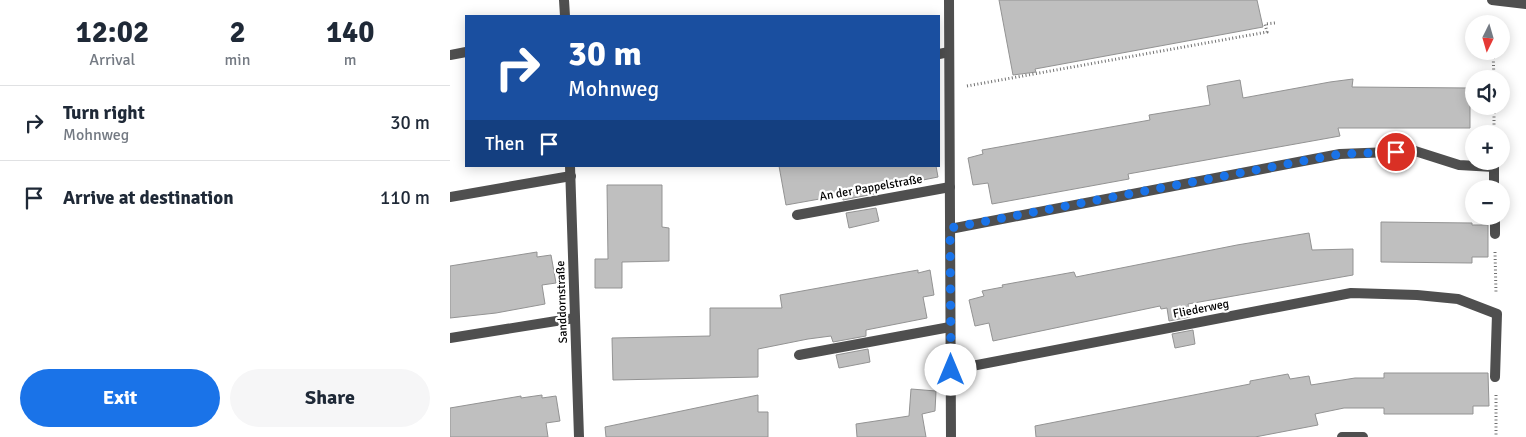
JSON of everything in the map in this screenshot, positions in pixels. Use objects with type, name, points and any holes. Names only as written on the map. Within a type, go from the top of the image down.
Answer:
[{"type":"street","points":[[564,0],[565,15]]},
{"type":"street","points":[[949,0],[944,53],[949,89],[951,437]]},
{"type":"street","points":[[1492,0],[1526,4]]},
{"type":"street","points":[[450,55],[465,52]]},
{"type":"street","points":[[950,228],[1340,154],[1415,151],[1459,166],[1494,167],[1494,180]]},
{"type":"street","points":[[450,197],[570,171]]},
{"type":"street","name":"Sanddornstraße","points":[[570,171],[579,437]]},
{"type":"street","name":"An der Pappelstraße","points":[[797,215],[950,187]]},
{"type":"street","points":[[1495,225],[1495,234]]},
{"type":"street","name":"Fliederweg","points":[[951,370],[1351,293],[1417,295],[1458,299],[1497,314]]},
{"type":"street","points":[[1496,377],[1497,314]]},
{"type":"street","points":[[450,338],[575,318]]},
{"type":"street","points":[[799,355],[950,327]]},
{"type":"street","points":[[1342,437],[1363,437]]},
{"type":"path","points":[[949,89],[1267,32],[1265,24],[1275,23]]},
{"type":"path","points":[[1495,234],[1497,314]]},
{"type":"path","points":[[1496,377],[1496,437]]},
{"type":"building","points":[[999,0],[1257,0],[1263,27],[1035,69],[1036,72],[1013,75]]},
{"type":"building","points":[[1353,79],[1352,87],[1465,88],[1465,115],[1470,115],[1470,125],[1465,125],[1465,128],[1338,128],[1340,136],[1128,174],[1129,179],[992,204],[988,183],[973,185],[968,158],[983,154],[982,150],[1150,120],[1149,115],[1210,105],[1207,86],[1240,80],[1243,98]]},
{"type":"building","points":[[779,167],[936,167],[938,177],[873,190],[874,194],[843,200],[842,195],[786,205]]},
{"type":"building","points":[[607,185],[662,185],[662,227],[669,228],[669,261],[622,262],[622,288],[595,288],[595,259],[608,259]]},
{"type":"building","points":[[876,208],[879,221],[849,228],[846,213]]},
{"type":"building","points":[[1381,222],[1488,225],[1488,257],[1472,257],[1472,263],[1381,262]]},
{"type":"building","points":[[1309,233],[1312,250],[1353,249],[1353,275],[1188,304],[1190,317],[1169,321],[1167,308],[1161,309],[1160,306],[993,341],[989,323],[975,326],[969,300],[984,296],[982,291],[1003,287],[1002,285],[1074,272],[1076,277],[1237,245]]},
{"type":"building","points":[[537,252],[537,257],[551,255],[556,283],[542,285],[545,304],[496,313],[450,318],[450,266]]},
{"type":"building","points":[[918,270],[918,273],[930,270],[934,295],[923,297],[927,318],[866,330],[866,336],[833,342],[831,336],[758,349],[758,377],[613,380],[612,338],[710,336],[710,308],[782,308],[780,295]]},
{"type":"building","points":[[1193,330],[1195,344],[1175,348],[1172,334]]},
{"type":"building","points":[[868,349],[870,362],[839,368],[836,355]]},
{"type":"building","points":[[1384,373],[1488,373],[1489,406],[1473,406],[1473,414],[1384,414],[1384,408],[1344,408],[1315,414],[1318,425],[1255,437],[1036,437],[1035,426],[1250,384],[1250,381],[1288,374],[1290,379],[1309,376],[1311,385],[1355,378],[1384,378]]},
{"type":"building","points":[[911,389],[936,391],[935,411],[922,414],[926,437],[857,437],[856,424],[909,416]]},
{"type":"building","points":[[542,395],[542,398],[556,396],[560,421],[546,423],[548,437],[450,437],[450,408],[521,396],[521,398]]},
{"type":"building","points":[[758,395],[758,412],[768,412],[768,437],[606,437],[605,427]]},
{"type":"route","points":[[951,370],[950,228],[1340,154],[1396,152]]}]
